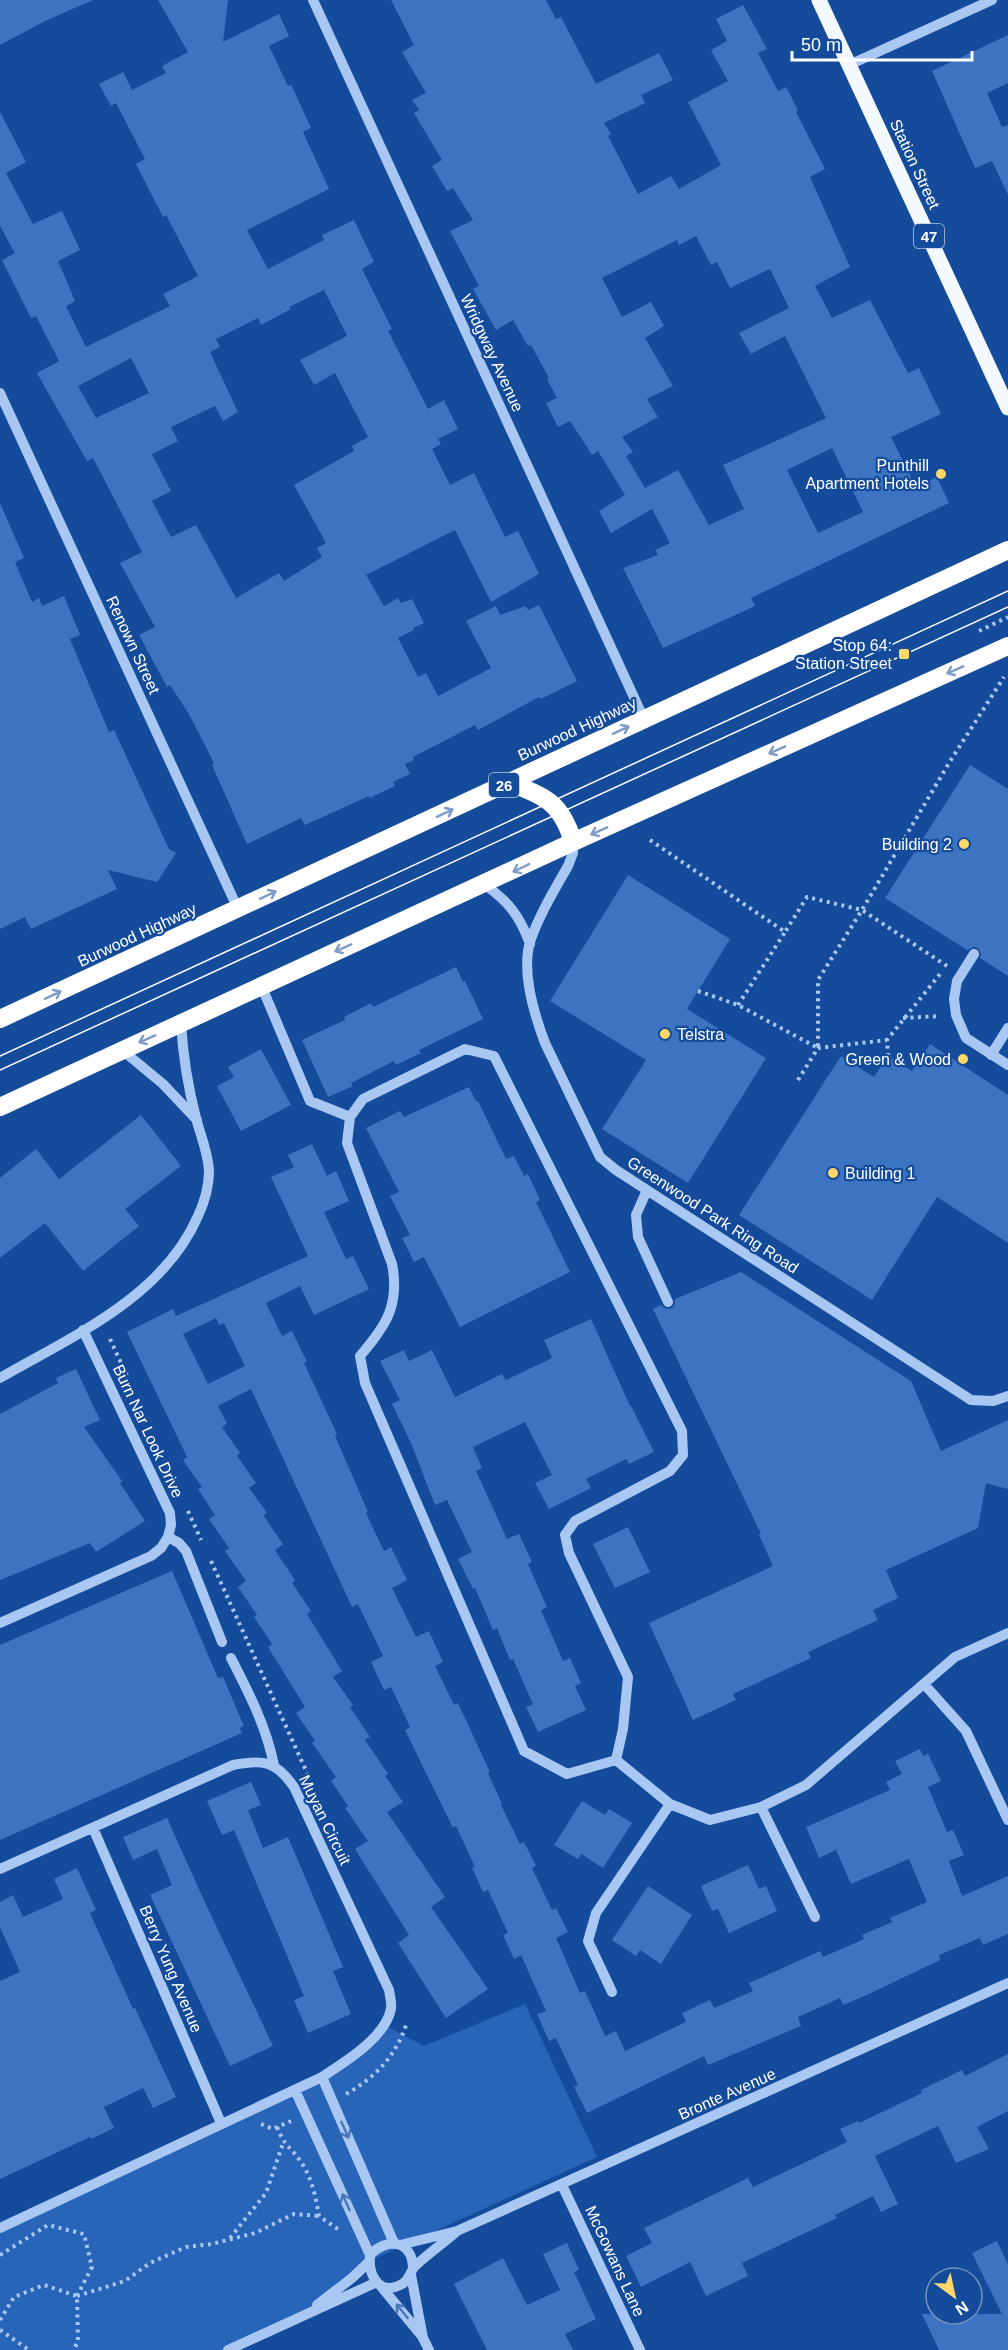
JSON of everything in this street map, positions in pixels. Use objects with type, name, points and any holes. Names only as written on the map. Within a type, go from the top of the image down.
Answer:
[{"type":"highway","name":"Burwood Highway","points":[[0,1019],[1008,550]]},
{"type":"highway","points":[[0,1107],[485,885],[573,842],[1008,646]]},
{"type":"highway","points":[[508,783],[533,791],[552,802],[568,824],[573,842]]},
{"type":"main road","name":"Station Street","points":[[819,0],[1008,408]]},
{"type":"street","name":"Wridgway Avenue","points":[[313,0],[644,719]]},
{"type":"street","points":[[849,64],[992,0]]},
{"type":"street","name":"Renown Street","points":[[0,393],[238,909]]},
{"type":"street","points":[[530,944],[568,866],[573,854],[573,842]]},
{"type":"street","points":[[485,885],[515,910],[530,944]]},
{"type":"street","name":"Greenwood Park Ring Road","points":[[530,944],[530,991],[535,1015],[580,1120],[600,1157],[616,1170],[971,1400],[993,1401],[1008,1396]]},
{"type":"street","points":[[974,954],[957,981],[954,999],[956,1015],[966,1038],[1008,1065]]},
{"type":"street","points":[[261,986],[310,1101],[350,1117]]},
{"type":"street","points":[[0,1378],[83,1330],[144,1289],[170,1263],[190,1233],[203,1205],[209,1174],[206,1145],[197,1121],[184,1066],[181,1023]]},
{"type":"street","points":[[991,1054],[1008,1028]]},
{"type":"street","points":[[465,1049],[494,1056],[682,1431],[683,1455],[670,1471],[575,1521],[565,1535],[569,1553],[628,1677],[624,1729],[616,1760],[567,1774],[524,1751],[366,1383],[360,1356],[379,1334],[392,1307],[396,1285],[392,1264],[347,1143],[350,1117],[363,1099],[465,1049]]},
{"type":"street","points":[[122,1050],[163,1084],[197,1121]]},
{"type":"street","points":[[647,1190],[636,1215],[639,1237],[668,1302]]},
{"type":"street","name":"Burn Nar Look Drive","points":[[83,1330],[170,1513],[171,1525],[168,1537]]},
{"type":"street","points":[[0,1623],[138,1564],[161,1548],[168,1537],[179,1543],[186,1551],[222,1642]]},
{"type":"street","points":[[616,1760],[670,1804],[710,1820],[761,1807],[806,1785],[956,1657],[1008,1633]]},
{"type":"street","points":[[0,1869],[233,1765],[254,1761],[274,1765],[260,1716],[231,1658]]},
{"type":"street","points":[[924,1684],[966,1731],[1008,1820]]},
{"type":"street","name":"Muyan Circuit","points":[[0,2228],[322,2077],[357,2054],[384,2025],[391,2008],[389,1990],[294,1787],[286,1775],[274,1765]]},
{"type":"street","points":[[612,1992],[588,1941],[596,1913],[670,1804]]},
{"type":"street","points":[[761,1807],[815,1917]]},
{"type":"street","name":"Berry Yung Avenue","points":[[93,1828],[221,2123]]},
{"type":"street","name":"Bronte Avenue","points":[[397,2244],[457,2231],[1008,1983]]},
{"type":"street","points":[[322,2077],[397,2244],[410,2255],[423,2338]]},
{"type":"street","points":[[295,2090],[370,2258],[370,2272],[423,2338],[429,2350]]},
{"type":"street","name":"McGowans Lane","points":[[562,2185],[640,2350]]},
{"type":"street","name":"Bronte Avenue","points":[[412,2272],[457,2231]]},
{"type":"street","points":[[302,2316],[352,2278],[380,2246],[397,2244]]},
{"type":"street","points":[[228,2350],[379,2284],[387,2287],[401,2285],[412,2272]]},
{"type":"path","points":[[979,631],[1008,617]]},
{"type":"path","points":[[798,1080],[818,1048],[818,980],[949,763],[1004,677]]},
{"type":"path","points":[[650,840],[785,932]]},
{"type":"path","points":[[738,1005],[807,897],[862,910],[947,966],[887,1040],[888,1056]]},
{"type":"path","points":[[698,991],[738,1005],[818,1048],[887,1040]]},
{"type":"path","points":[[903,1018],[940,1016]]},
{"type":"path","points":[[277,2127],[283,2143],[301,2162],[310,2180],[319,2216]]},
{"type":"path","points":[[229,2238],[266,2193],[283,2143]]},
{"type":"path","points":[[0,2320],[14,2296],[44,2285],[77,2296],[125,2281],[150,2264],[186,2247],[212,2244],[255,2233],[294,2214],[319,2216],[341,2232]]},
{"type":"path","points":[[0,2256],[48,2226],[84,2234],[92,2267],[77,2296],[78,2342],[73,2350]]},
{"type":"path","points":[[0,2330],[29,2350]]},
{"type":"shaded area","points":[[525,2004],[597,2157],[370,2261],[302,2316],[228,2350],[0,2350],[0,2228],[322,2077],[384,2025],[424,2046]]},
{"type":"building","points":[[0,0],[93,0],[45,21],[0,45]]},
{"type":"building","points":[[158,0],[228,0],[223,42],[279,14],[289,36],[269,46],[288,86],[291,84],[311,128],[303,132],[329,189],[247,230],[268,269],[324,240],[322,235],[354,220],[374,262],[362,269],[392,329],[388,331],[428,409],[444,400],[458,429],[438,439],[441,444],[432,449],[450,485],[474,473],[505,537],[518,531],[539,574],[491,602],[455,530],[366,575],[384,606],[398,598],[401,603],[412,599],[424,623],[398,638],[418,677],[426,673],[438,696],[491,668],[466,621],[496,606],[500,615],[526,606],[528,610],[539,605],[577,681],[541,699],[539,697],[478,730],[475,725],[413,757],[414,760],[405,764],[410,774],[393,782],[395,786],[305,825],[301,818],[247,844],[212,765],[214,763],[190,716],[170,685],[167,687],[139,635],[155,627],[120,563],[142,552],[93,458],[87,461],[37,373],[59,361],[36,316],[31,318],[2,260],[15,253],[0,226],[0,112],[26,162],[6,173],[33,224],[62,211],[80,250],[58,261],[75,301],[66,306],[86,347],[170,306],[163,294],[198,276],[166,215],[163,217],[136,164],[145,159],[116,103],[111,106],[99,84],[123,72],[132,90],[166,73],[162,66],[188,52]],"holes":[[[324,290],[347,336],[300,360],[314,385],[335,373],[368,437],[352,446],[354,451],[294,485],[326,543],[317,548],[322,557],[284,581],[279,573],[236,598],[196,525],[171,537],[152,501],[171,491],[152,454],[178,441],[171,427],[215,406],[223,421],[238,412],[210,352],[220,347],[216,339],[258,318],[261,325],[291,309],[289,307]],[[131,358],[149,393],[96,418],[78,386]]]},
{"type":"building","points":[[391,0],[546,0],[556,19],[561,17],[596,84],[659,53],[673,80],[641,95],[645,103],[604,123],[611,134],[608,136],[638,194],[671,176],[679,189],[721,165],[688,102],[728,81],[711,50],[727,41],[716,19],[743,5],[767,49],[758,53],[778,91],[786,87],[825,169],[810,177],[850,267],[815,286],[832,318],[870,300],[908,373],[919,368],[941,414],[891,437],[916,487],[937,477],[949,503],[751,598],[755,606],[663,648],[623,568],[658,555],[655,550],[670,543],[652,509],[611,533],[599,511],[625,495],[598,451],[592,455],[570,421],[558,427],[546,403],[557,398],[547,379],[549,378],[531,345],[528,346],[513,320],[496,330],[473,289],[479,286],[450,231],[473,220],[453,188],[447,191],[432,166],[442,160],[414,113],[419,110],[412,100],[426,93],[402,52],[414,45]],"holes":[[[696,236],[711,265],[717,262],[730,288],[770,269],[789,308],[739,333],[751,354],[785,336],[826,418],[723,465],[744,509],[709,525],[678,470],[645,488],[626,456],[633,452],[622,437],[658,417],[647,399],[673,386],[645,338],[664,326],[651,302],[622,317],[602,278],[677,240],[679,245]],[[832,448],[863,512],[818,533],[787,470]]]},
{"type":"building","points":[[1008,35],[1008,83],[987,93],[1002,127],[1008,125],[1008,195],[992,161],[975,168],[932,71]]},
{"type":"building","points":[[0,503],[24,558],[15,562],[32,602],[39,598],[42,606],[64,596],[80,635],[70,639],[109,732],[114,730],[169,849],[176,853],[157,882],[108,870],[117,889],[31,929],[25,917],[0,929]]},
{"type":"building","name":"Building 2","points":[[970,765],[1008,789],[1008,976],[980,958],[978,948],[967,950],[885,898]]},
{"type":"building","name":"Telstra","points":[[628,875],[730,939],[687,1009],[766,1058],[688,1183],[602,1129],[646,1060],[550,1001]]},
{"type":"building","points":[[456,967],[483,1019],[419,1050],[421,1053],[396,1065],[394,1061],[351,1083],[353,1086],[328,1097],[302,1040],[345,1020],[344,1017],[371,1003],[373,1007]]},
{"type":"building","points":[[930,1044],[1008,1095],[1008,1243],[937,1197],[872,1300],[739,1215],[841,1056],[874,1077],[888,1056],[912,1071]]},
{"type":"building","points":[[261,1049],[291,1105],[241,1131],[217,1086],[234,1077],[228,1067]]},
{"type":"building","points":[[469,1087],[506,1159],[514,1156],[524,1176],[528,1174],[540,1200],[536,1202],[570,1272],[460,1327],[424,1257],[414,1262],[402,1238],[410,1235],[390,1196],[399,1192],[366,1128],[400,1111],[404,1117]]},
{"type":"building","points":[[141,1115],[181,1166],[125,1209],[139,1226],[83,1271],[45,1223],[0,1258],[0,1178],[36,1149],[59,1179]]},
{"type":"building","points":[[312,1144],[327,1176],[336,1171],[349,1201],[324,1212],[346,1259],[353,1256],[369,1289],[314,1315],[300,1286],[266,1303],[282,1336],[292,1331],[307,1362],[304,1363],[337,1434],[335,1436],[368,1512],[366,1513],[384,1551],[391,1547],[407,1580],[392,1588],[416,1637],[429,1631],[443,1662],[435,1666],[454,1705],[458,1703],[490,1772],[488,1773],[501,1805],[520,1844],[524,1842],[536,1866],[532,1868],[552,1910],[556,1908],[568,1932],[556,1938],[580,1993],[585,1991],[605,2036],[616,2031],[625,2051],[686,2022],[682,2013],[710,2000],[714,2008],[753,1991],[749,1983],[820,1951],[823,1957],[864,1939],[862,1935],[892,1922],[890,1918],[927,1902],[909,1859],[851,1884],[836,1850],[819,1858],[806,1827],[890,1790],[886,1782],[902,1774],[895,1761],[920,1749],[923,1756],[928,1754],[941,1781],[928,1787],[947,1832],[953,1830],[964,1855],[949,1861],[962,1896],[1008,1876],[1008,1934],[983,1945],[980,1938],[939,1955],[940,1960],[869,1994],[843,2005],[840,1998],[798,2017],[801,2026],[708,2065],[704,2056],[587,2113],[574,2087],[578,2085],[556,2038],[549,2041],[537,2014],[546,2011],[521,1955],[514,1959],[503,1935],[508,1933],[488,1890],[483,1892],[472,1868],[475,1867],[456,1826],[453,1828],[405,1730],[410,1727],[391,1687],[384,1690],[371,1662],[383,1656],[358,1604],[352,1607],[251,1389],[218,1406],[227,1424],[222,1427],[240,1453],[237,1456],[256,1483],[249,1488],[267,1513],[263,1515],[283,1544],[275,1550],[295,1580],[292,1583],[311,1611],[307,1614],[342,1671],[333,1677],[353,1705],[350,1707],[370,1737],[365,1740],[388,1774],[385,1776],[403,1802],[387,1812],[445,1897],[431,1907],[488,1989],[446,2018],[398,1943],[409,1935],[355,1849],[368,1841],[345,1808],[348,1806],[331,1781],[336,1777],[312,1743],[315,1741],[296,1713],[305,1707],[268,1647],[272,1644],[254,1617],[257,1615],[238,1587],[246,1581],[225,1551],[229,1548],[209,1519],[215,1515],[198,1489],[202,1487],[183,1460],[187,1457],[127,1332],[173,1309],[176,1316],[308,1256],[271,1177],[294,1167],[288,1155]],"holes":[[[216,1318],[219,1325],[224,1323],[245,1366],[208,1384],[183,1334]]]},
{"type":"building","points":[[741,1272],[911,1381],[941,1451],[1008,1420],[1008,1489],[986,1483],[978,1528],[886,1570],[898,1598],[873,1610],[878,1620],[808,1652],[811,1658],[733,1694],[736,1700],[693,1720],[649,1623],[773,1566],[759,1535],[761,1534],[653,1309],[661,1305],[671,1309],[675,1299]]},
{"type":"building","points":[[591,1319],[630,1406],[654,1452],[629,1464],[626,1459],[586,1479],[591,1488],[549,1509],[535,1483],[552,1475],[525,1422],[473,1447],[482,1468],[476,1471],[507,1539],[519,1534],[532,1562],[528,1564],[547,1607],[541,1610],[563,1661],[570,1658],[581,1683],[575,1686],[586,1710],[538,1732],[526,1707],[533,1704],[513,1659],[510,1660],[497,1628],[493,1630],[475,1588],[473,1589],[458,1559],[472,1552],[447,1500],[435,1505],[411,1443],[392,1404],[400,1400],[380,1361],[404,1350],[409,1361],[432,1350],[455,1397],[502,1374],[506,1380],[552,1358],[544,1340]]},
{"type":"building","points":[[76,1369],[100,1420],[84,1427],[122,1481],[120,1483],[145,1521],[96,1552],[90,1543],[0,1580],[0,1414],[58,1383],[56,1378]]},
{"type":"building","points":[[628,1527],[650,1572],[615,1588],[593,1544]]},
{"type":"building","points":[[172,1571],[218,1678],[223,1677],[244,1726],[240,1728],[242,1733],[0,1840],[0,1645]]},
{"type":"building","points":[[251,1782],[261,1805],[248,1810],[263,1848],[288,1837],[343,1967],[333,1971],[351,2014],[308,2033],[294,2000],[304,1996],[234,1830],[222,1835],[207,1801]]},
{"type":"building","points":[[582,1801],[605,1815],[609,1809],[632,1823],[603,1868],[581,1854],[578,1859],[554,1845]]},
{"type":"building","points":[[167,1818],[273,2046],[230,2066],[150,1895],[172,1885],[157,1849],[133,1860],[123,1837]]},
{"type":"building","points":[[748,1865],[759,1889],[766,1886],[777,1911],[729,1933],[718,1909],[712,1911],[701,1886]]},
{"type":"building","points":[[77,1868],[96,1910],[90,1913],[176,2097],[153,2108],[143,2088],[104,2107],[114,2128],[0,2179],[0,1981],[20,1972],[0,1927],[0,1902],[13,1895],[23,1917],[63,1899],[54,1879]]},
{"type":"building","points":[[648,1886],[692,1915],[661,1964],[640,1950],[636,1956],[612,1940]]},
{"type":"building","points":[[1008,2054],[1008,2111],[977,2127],[989,2149],[956,2163],[938,2126],[875,2156],[898,2204],[881,2212],[873,2196],[835,2215],[837,2218],[742,2263],[748,2276],[706,2296],[690,2262],[641,2287],[626,2256],[652,2243],[644,2228],[748,2178],[753,2187],[808,2161],[847,2142],[840,2129],[858,2121],[859,2123],[922,2093],[921,2090],[962,2070],[965,2076]]},
{"type":"building","points":[[997,2241],[1008,2264],[1008,2350],[939,2350],[928,2326],[984,2326],[984,2314],[1002,2314],[984,2277],[984,2266],[978,2266],[972,2253]]},
{"type":"building","points":[[567,2243],[579,2270],[574,2272],[596,2319],[565,2334],[573,2350],[487,2350],[454,2284],[503,2258],[527,2305],[560,2290],[543,2254]]},
{"type":"tram line","points":[[0,1056],[1008,591]]},
{"type":"tram line","points":[[0,1070],[1008,607]]},
{"type":"place","name":"Punthill Apartment Hotels","points":[[941,474]]},
{"type":"place","name":"Stop 64: Station Street","points":[[904,654]]},
{"type":"place","name":"Building 2","points":[[964,844]]},
{"type":"place","name":"Telstra","points":[[665,1034]]},
{"type":"place","name":"Green & Wood","points":[[963,1059]]},
{"type":"place","name":"Building 1","points":[[833,1173]]}]
